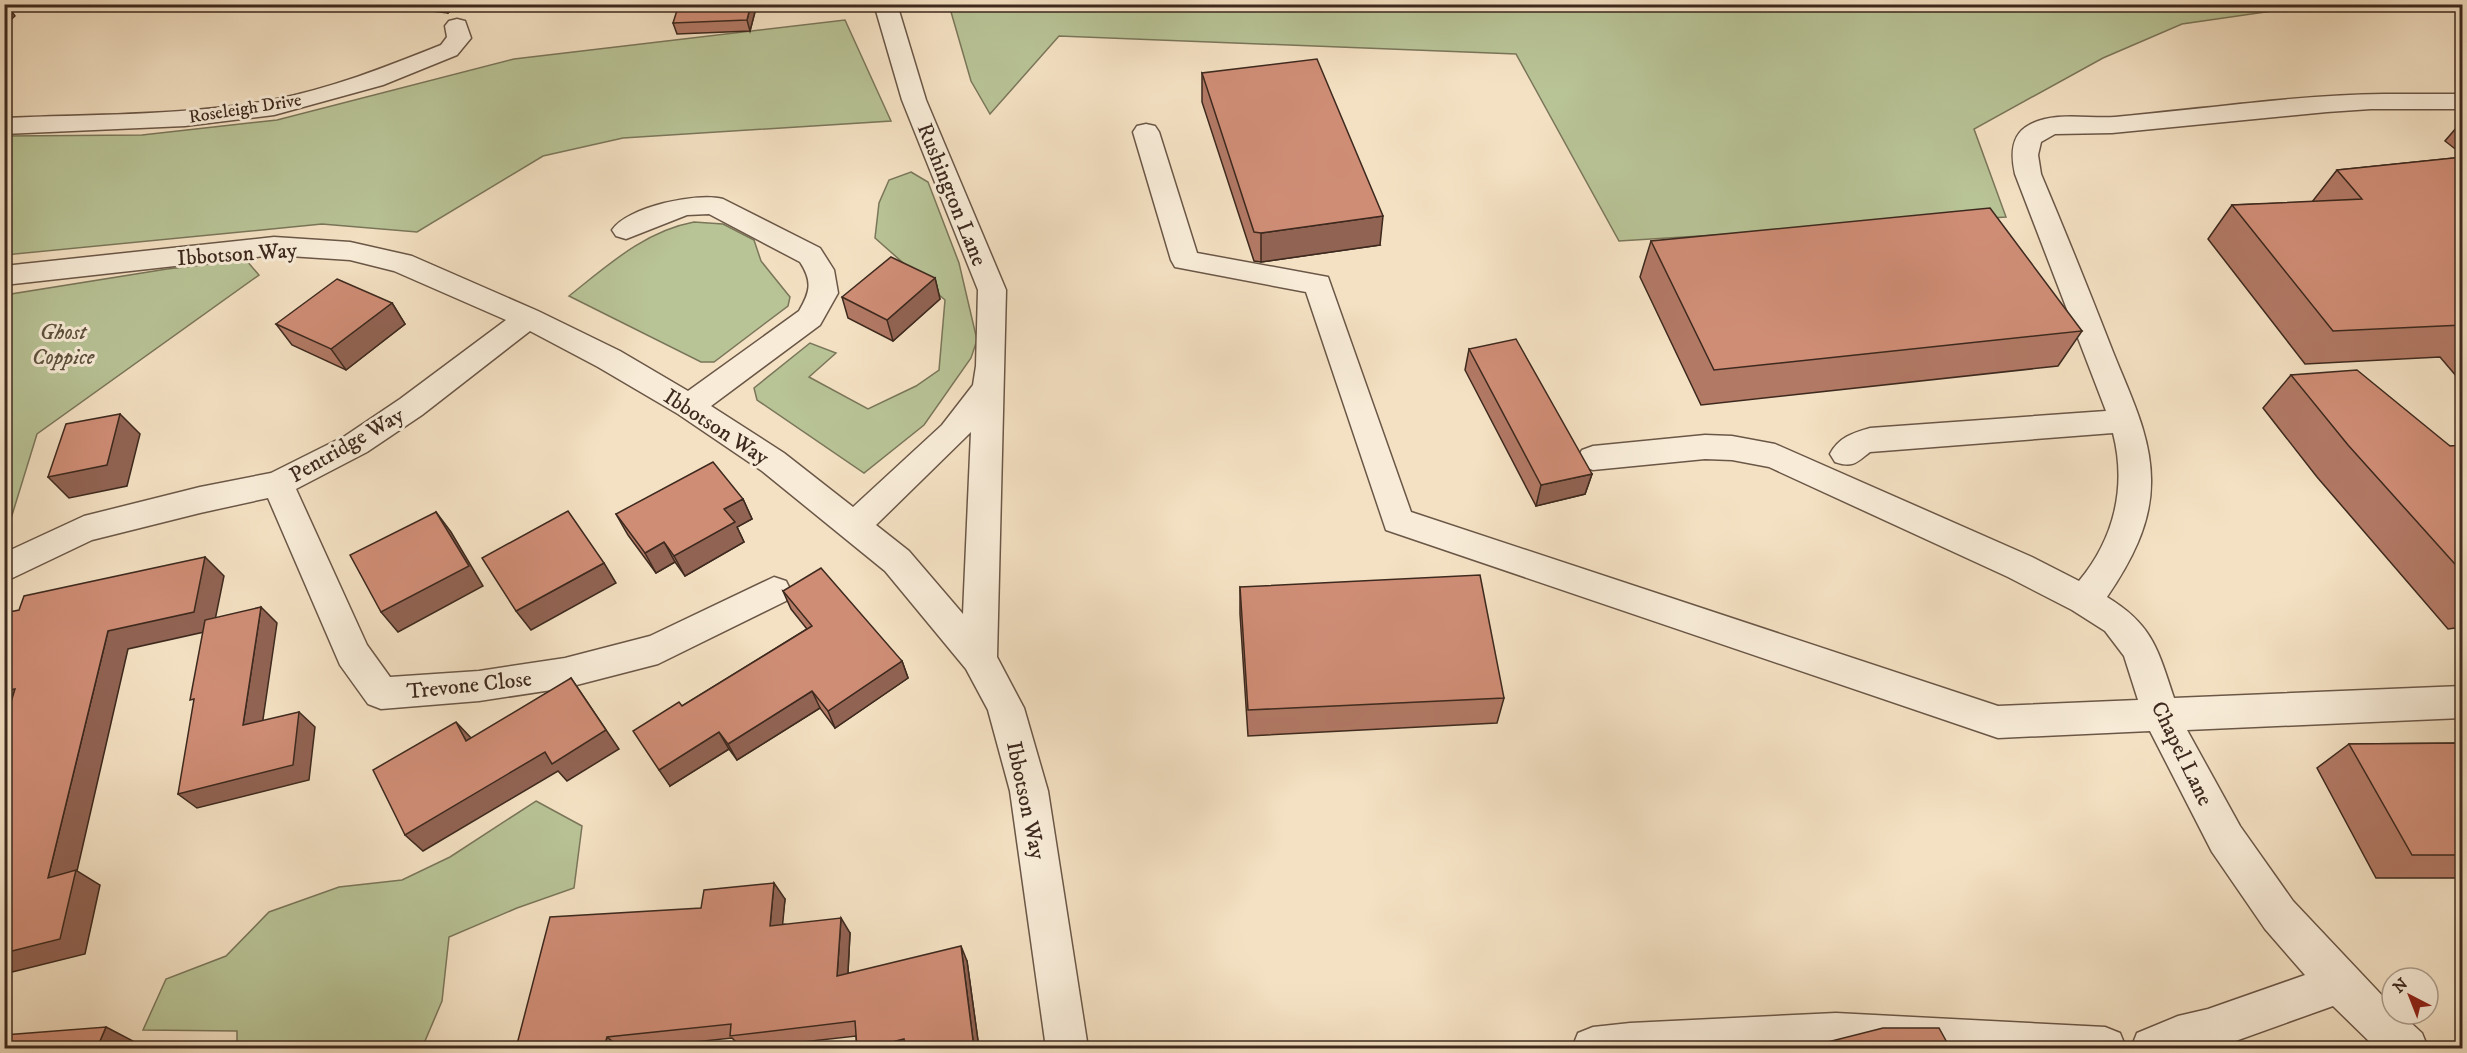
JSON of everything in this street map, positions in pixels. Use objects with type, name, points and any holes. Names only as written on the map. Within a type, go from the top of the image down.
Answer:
[{"type":"street","name":"Rushington Lane","points":[[885,4],[914,100],[992,290],[979,658]]},
{"type":"street","name":"Roseleigh Drive","points":[[4,126],[185,118],[274,107],[374,80],[449,50],[459,38],[457,26]]},
{"type":"street","points":[[2084,600],[2103,577],[2121,542],[2130,517],[2135,485],[2134,453],[2125,422],[2028,174],[2025,147],[2030,137],[2041,129],[2055,127],[2098,126],[2358,102],[2463,102]]},
{"type":"street","points":[[1146,132],[1185,260],[1318,284],[1398,521],[1998,722],[2463,702]]},
{"type":"street","points":[[626,230],[657,215],[685,206],[713,205],[810,255],[820,270],[824,293],[810,318],[689,406]]},
{"type":"street","name":"Ibbotson Way","points":[[4,276],[274,246],[350,251],[402,263],[528,318],[609,358],[689,406],[773,462],[855,525],[897,561],[979,658],[1006,708],[1029,791],[1066,1048]]},
{"type":"street","name":"Pentridge Way","points":[[4,569],[84,529],[200,500],[278,484],[356,444],[411,407],[528,318]]},
{"type":"street","points":[[855,525],[953,433],[988,388]]},
{"type":"street","points":[[1846,454],[1858,443],[1870,440],[2092,422],[2125,422]]},
{"type":"street","name":"Chapel Lane","points":[[1593,458],[1704,447],[1732,448],[1775,456],[2084,600],[2117,621],[2140,648],[2161,716],[2226,839],[2279,915],[2363,1008],[2407,1048]]},
{"type":"street","name":"Trevone Close","points":[[278,484],[353,654],[381,693],[479,686],[565,673],[658,649],[774,591]]},
{"type":"street","points":[[2172,1045],[2340,982]]},
{"type":"street","points":[[1593,1048],[1630,1044],[1836,1034],[2105,1048]]},
{"type":"green space","points":[[949,5],[2315,5],[2182,24],[2103,58],[1974,129],[2006,217],[1619,241],[1516,54],[1059,36],[990,114],[971,81]]},
{"type":"green space","points":[[845,20],[891,121],[623,138],[543,156],[417,232],[322,224],[5,255],[5,136],[142,135],[277,120],[514,59]]},
{"type":"green space","points":[[911,172],[928,182],[959,263],[977,340],[971,358],[924,425],[864,473],[757,400],[754,388],[810,343],[836,353],[809,377],[868,409],[916,386],[939,370],[945,300],[875,238],[879,203],[889,180]]},
{"type":"green space","points":[[694,222],[723,224],[754,240],[761,261],[790,297],[788,306],[714,362],[701,362],[569,296],[613,261],[643,241],[676,226]]},
{"type":"green space","name":"Ghost Coppice","points":[[246,260],[259,275],[37,434],[5,538],[5,295],[167,269]]},
{"type":"green space","points":[[536,801],[582,826],[574,888],[517,908],[449,937],[442,1001],[422,1048],[237,1048],[237,1031],[143,1030],[166,979],[226,956],[269,912],[339,887],[402,880],[450,857]]},
{"type":"building","points":[[679,4],[751,4],[747,20],[673,23]]},
{"type":"building","points":[[1317,59],[1383,216],[1261,233],[1254,232],[1202,73]]},
{"type":"building","points":[[2463,157],[2463,325],[2333,331],[2232,205],[2362,199],[2337,170]]},
{"type":"building","points":[[1990,208],[2082,331],[1714,370],[1651,241]]},
{"type":"building","points":[[891,257],[935,278],[887,320],[842,297]]},
{"type":"building","points":[[337,279],[392,303],[331,349],[276,324]]},
{"type":"building","points":[[1516,339],[1592,474],[1541,485],[1469,349]]},
{"type":"building","points":[[2357,370],[2450,446],[2463,445],[2463,573],[2348,445],[2291,375]]},
{"type":"building","points":[[120,414],[107,465],[48,477],[66,424]]},
{"type":"building","points":[[713,462],[743,499],[724,509],[735,522],[674,556],[664,542],[645,553],[616,514]]},
{"type":"building","points":[[568,511],[604,563],[516,611],[482,558]]},
{"type":"building","points":[[436,512],[469,566],[381,612],[350,555]]},
{"type":"building","points":[[205,557],[194,612],[108,631],[48,878],[76,870],[60,939],[4,953],[4,725],[15,689],[4,691],[4,613],[19,610],[24,596]]},
{"type":"building","points":[[821,568],[902,661],[828,711],[812,691],[728,744],[719,732],[659,770],[633,731],[679,702],[682,706],[812,626],[783,591]]},
{"type":"building","points":[[1480,575],[1504,698],[1248,710],[1240,587]]},
{"type":"building","points":[[261,607],[243,725],[299,712],[293,765],[178,794],[194,699],[190,700],[205,620]]},
{"type":"building","points":[[571,678],[606,730],[552,764],[545,752],[405,835],[373,770],[456,722],[466,741]]},
{"type":"building","points":[[2463,743],[2463,855],[2412,855],[2349,744]]},
{"type":"building","points":[[774,883],[770,926],[841,918],[837,976],[961,946],[974,1048],[905,1048],[904,1039],[868,1048],[857,1048],[855,1021],[730,1036],[731,1024],[607,1037],[604,1048],[516,1048],[550,917],[701,908],[704,890]]},
{"type":"building","points":[[106,1027],[97,1048],[4,1048],[4,1035]]},
{"type":"building","points":[[1883,1028],[1939,1028],[1950,1048],[1804,1048]]}]
